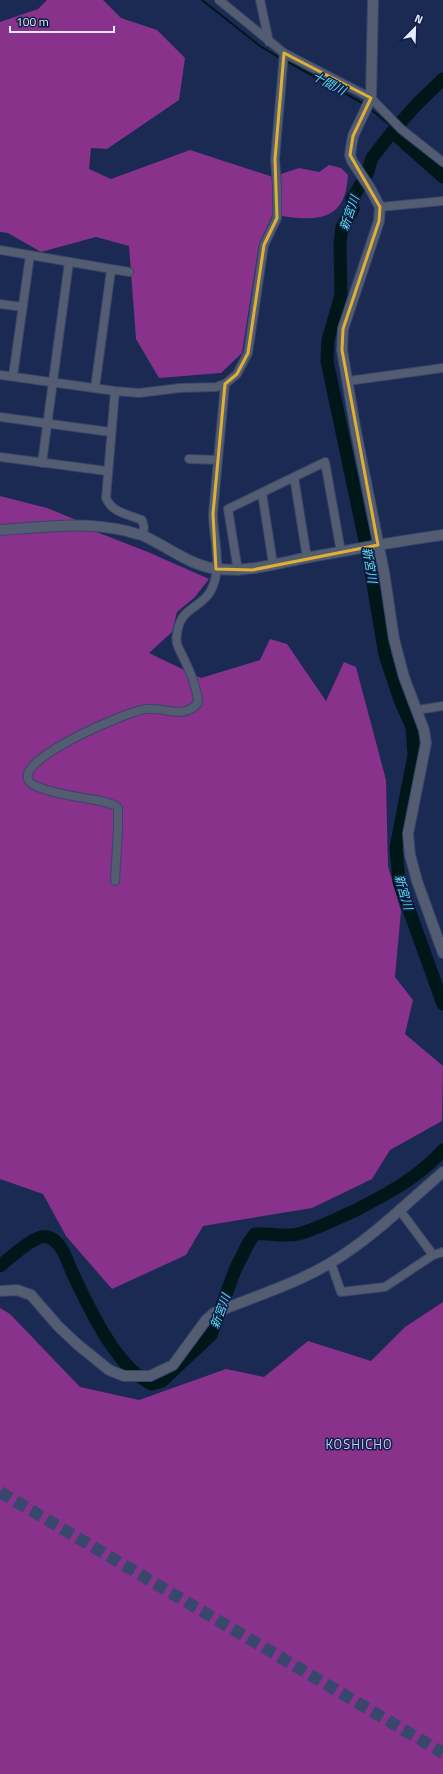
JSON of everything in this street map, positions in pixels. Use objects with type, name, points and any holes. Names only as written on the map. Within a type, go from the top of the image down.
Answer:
[{"type":"street","points":[[219,0],[284,53],[371,98],[401,129],[443,162]]},
{"type":"street","points":[[260,0],[269,42]]},
{"type":"street","points":[[373,0],[371,98],[351,143],[350,155],[356,169],[370,188],[380,207],[379,221],[343,329],[342,350],[374,546],[394,639],[404,677],[424,730],[426,743],[408,834],[410,855],[417,881],[443,953]]},
{"type":"street","points":[[0,375],[138,393],[180,388],[216,387],[225,384],[237,374],[248,353],[264,245],[277,218],[275,159],[284,53]]},
{"type":"street","points":[[380,207],[443,201]]},
{"type":"street","points":[[0,250],[129,272]]},
{"type":"street","points":[[13,376],[30,255]]},
{"type":"street","points":[[42,463],[69,262]]},
{"type":"street","points":[[95,388],[111,270]]},
{"type":"street","points":[[0,304],[23,308]]},
{"type":"street","points":[[348,381],[443,368]]},
{"type":"street","points":[[115,881],[118,808],[114,805],[92,798],[50,792],[35,786],[29,781],[29,770],[37,761],[74,738],[128,715],[147,709],[178,712],[188,711],[198,703],[197,692],[183,656],[176,646],[176,634],[185,613],[209,593],[214,582],[218,557],[213,525],[225,384]]},
{"type":"street","points":[[115,391],[110,432],[106,498],[108,504],[114,510],[142,520],[144,526],[143,535]]},
{"type":"street","points":[[0,417],[110,432]]},
{"type":"street","points":[[0,457],[108,471]]},
{"type":"street","points":[[189,459],[218,460]]},
{"type":"street","points":[[238,571],[228,509],[325,462],[341,552]]},
{"type":"street","points":[[294,477],[307,558]]},
{"type":"street","points":[[262,493],[273,564]]},
{"type":"street","points":[[0,530],[70,525],[94,525],[143,535],[193,562],[216,569],[238,571],[252,570],[273,564],[443,535]]},
{"type":"street","points":[[417,710],[443,706]]},
{"type":"street","points":[[0,1292],[17,1290],[31,1295],[58,1326],[108,1370],[124,1376],[150,1376],[173,1365],[206,1320],[214,1313],[296,1281],[331,1263],[353,1248],[443,1172]]},
{"type":"street","points":[[399,1209],[434,1255]]},
{"type":"street","points":[[331,1263],[341,1292],[385,1287],[434,1255],[443,1252]]},
{"type":"highlighted area","points":[[284,53],[371,98],[353,136],[350,155],[380,207],[379,221],[343,329],[342,350],[378,545],[252,570],[216,569],[213,514],[225,384],[237,374],[248,353],[264,245],[277,218],[275,159]]},
{"type":"shaded area","points":[[47,0],[103,0],[121,18],[157,30],[185,58],[179,100],[107,149],[91,148],[89,169],[111,179],[190,150],[273,177],[272,216],[259,244],[242,353],[221,373],[159,378],[136,339],[129,246],[96,237],[41,252],[8,233],[0,232],[0,22],[38,9]]},
{"type":"shaded area","points":[[329,165],[341,168],[348,175],[346,190],[342,201],[336,209],[319,217],[296,218],[282,216],[281,174],[299,168],[319,172]]},
{"type":"shaded area","points":[[0,496],[47,508],[74,519],[94,531],[148,552],[209,579],[194,598],[177,612],[172,632],[149,653],[201,678],[260,660],[270,639],[287,644],[326,701],[344,662],[356,667],[386,780],[388,866],[401,911],[395,977],[413,1000],[405,1034],[443,1066],[442,1121],[390,1150],[372,1179],[312,1208],[203,1226],[186,1255],[112,1289],[66,1236],[43,1194],[0,1179]]},
{"type":"shaded area","points":[[443,1302],[443,1774],[0,1774],[0,1308],[10,1314],[80,1387],[139,1400],[226,1369],[264,1377],[308,1341],[371,1361],[405,1327]]},
{"type":"waterway","name":"十間川","points":[[202,0],[260,46],[280,58]]},
{"type":"waterway","name":"十間川","points":[[286,61],[364,104]]},
{"type":"waterway","name":"十間川","points":[[443,79],[418,103],[392,132],[443,177]]},
{"type":"waterway","name":"十間川","points":[[369,108],[395,129]]},
{"type":"waterway","name":"新宮川","points":[[392,132],[372,158],[367,174],[352,199],[353,209],[342,227],[340,244],[341,295],[328,340],[327,361],[369,560],[385,655],[400,700],[412,727],[414,755],[396,848],[399,882],[443,1004]]},
{"type":"waterway","name":"新宮川","points":[[0,1266],[23,1247],[37,1239],[48,1237],[57,1243],[64,1253],[87,1303],[105,1336],[127,1365],[139,1376],[152,1384],[162,1381],[211,1335],[235,1270],[249,1242],[255,1234],[293,1235],[326,1224],[366,1205],[402,1185],[423,1169],[443,1150]]},
{"type":"tunnel","points":[[0,1492],[443,1753]]},
{"type":"district","name":"KOSHICHO","points":[[359,1444]]}]
